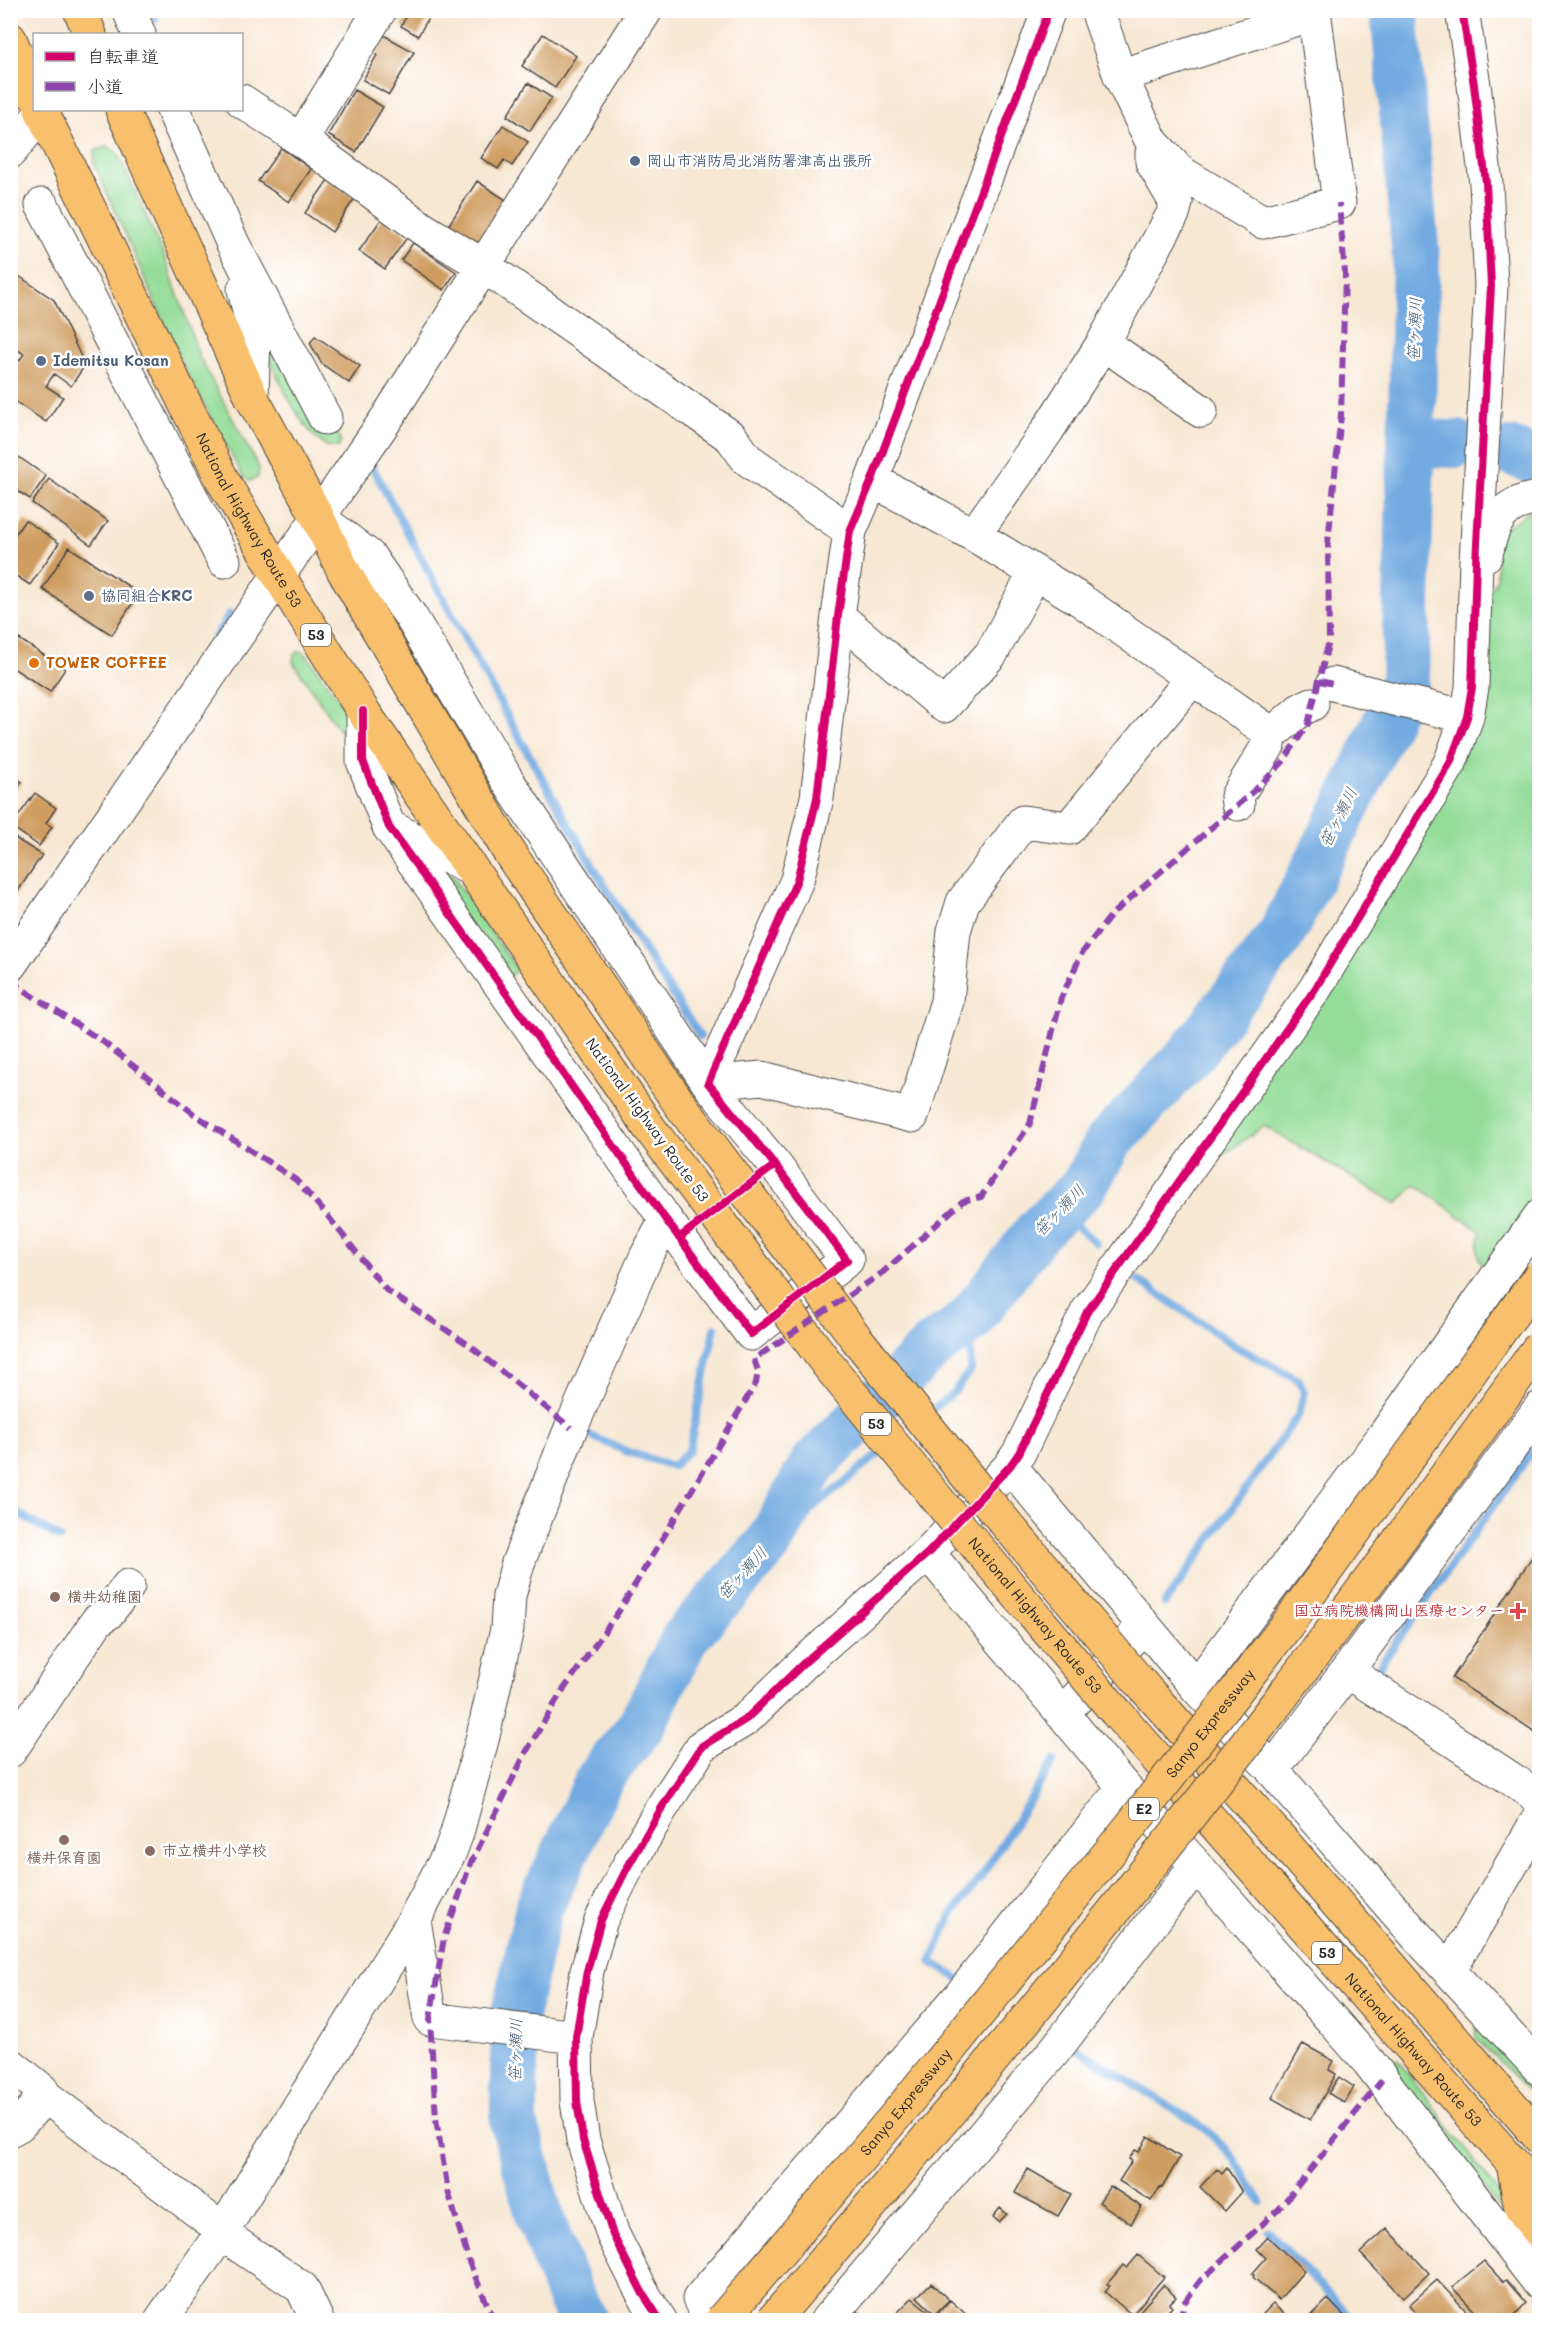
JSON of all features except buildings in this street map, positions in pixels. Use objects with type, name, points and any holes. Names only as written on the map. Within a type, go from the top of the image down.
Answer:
[{"type":"highway","points":[[80,10],[90,33]]},
{"type":"highway","name":"National Highway Route 53","points":[[10,39],[33,90]]},
{"type":"highway","name":"National Highway Route 53","points":[[42,111],[223,481],[279,576],[363,711],[648,1126],[828,1365],[962,1529],[1116,1712],[1539,2194]]},
{"type":"highway","name":"53","points":[[122,111],[252,398],[318,516],[344,570],[509,852],[679,1103],[856,1338],[987,1502],[1143,1686],[1287,1846],[1539,2138]]},
{"type":"highway","name":"Sanyo Expressway","points":[[722,2320],[897,2113],[1130,1827],[1291,1620],[1539,1276]]},
{"type":"highway","name":"E2","points":[[773,2320],[929,2139],[1156,1857],[1315,1653],[1539,1346]]},
{"type":"highway","name":"53","points":[[1459,2046],[1539,2114]]},
{"type":"highway","points":[[1513,2163],[1521,2208],[1539,2233]]},
{"type":"street","points":[[301,140],[380,10]]},
{"type":"street","points":[[10,964],[375,435],[646,10]]},
{"type":"street","points":[[708,1083],[797,880],[817,798],[850,531],[872,480],[1048,10]]},
{"type":"street","points":[[1097,10],[1120,76],[1152,142],[1180,172],[1263,222],[1339,203],[1314,12],[1120,76]]},
{"type":"street","points":[[660,2320],[642,2292],[613,2235],[583,2140],[567,2036],[601,1920],[626,1870],[661,1809],[702,1746],[746,1719],[805,1662],[928,1553],[1019,1454],[1087,1311],[1315,989],[1450,763],[1472,687],[1476,562],[1491,286],[1486,183],[1462,10]]},
{"type":"street","points":[[243,102],[301,140],[423,229],[484,266],[731,437],[747,459],[850,531]]},
{"type":"street","points":[[10,152],[37,111]]},
{"type":"street","points":[[173,111],[233,243],[325,418]]},
{"type":"street","points":[[974,535],[1047,431],[1103,343],[1174,209],[1176,203],[1152,162],[1152,142]]},
{"type":"street","points":[[42,205],[224,561]]},
{"type":"street","points":[[233,243],[254,333],[252,398]]},
{"type":"street","points":[[127,372],[143,319]]},
{"type":"street","points":[[1103,343],[1201,411]]},
{"type":"street","points":[[154,424],[223,481]]},
{"type":"street","points":[[872,480],[974,535],[1079,599],[1272,734]]},
{"type":"street","points":[[1476,562],[1485,560],[1490,533],[1505,511],[1523,499],[1539,498]]},
{"type":"street","points":[[318,516],[369,556],[411,617],[509,783],[708,1083],[775,1165],[847,1260],[751,1334],[666,1220],[389,826],[363,761],[363,711]]},
{"type":"street","points":[[838,616],[944,706],[991,654],[1035,573]]},
{"type":"street","points":[[708,1083],[762,1078],[912,1116],[947,1001],[954,931],[963,902],[1023,822],[1070,828],[1192,679]]},
{"type":"street","points":[[1238,804],[1237,796],[1269,744],[1272,734],[1323,694],[1463,716]]},
{"type":"street","points":[[389,826],[469,868]]},
{"type":"street","points":[[1196,1687],[1383,1437],[1539,1216]]},
{"type":"street","points":[[161,2320],[222,2232],[414,1920],[457,1833],[483,1736],[507,1629],[509,1596],[519,1563],[571,1428],[646,1257],[666,1220]]},
{"type":"street","points":[[1272,1770],[1539,1408]]},
{"type":"street","points":[[1010,1466],[1196,1687],[1539,2069]]},
{"type":"street","points":[[928,1553],[1124,1786],[1368,2061],[1539,2284]]},
{"type":"street","points":[[10,1752],[97,1621],[108,1613],[128,1586]]},
{"type":"street","points":[[1062,1714],[1144,1625]]},
{"type":"street","points":[[1347,1671],[1532,1792],[1539,1801]]},
{"type":"street","points":[[710,2320],[699,2299],[960,1996],[1124,1786]]},
{"type":"street","points":[[1449,1971],[1539,1816]]},
{"type":"street","points":[[827,2320],[1056,2049],[1196,1865]]},
{"type":"street","points":[[414,1920],[430,2019],[567,2036]]},
{"type":"street","points":[[10,2064],[42,2090],[45,2096],[119,2154],[128,2157],[222,2232],[302,2288],[317,2320]]},
{"type":"street","points":[[10,2130],[19,2125],[45,2096]]},
{"type":"green space","points":[[108,146],[118,154],[164,256],[200,358],[259,468],[258,477],[250,481],[244,478],[186,371],[94,164],[95,151]]},
{"type":"green space","points":[[274,345],[332,423],[341,440],[339,447],[327,446],[316,439],[299,417],[266,353]]},
{"type":"green space","points":[[1539,505],[1539,1190],[1486,1270],[1480,1261],[1478,1252],[1481,1232],[1415,1184],[1397,1204],[1264,1126],[1190,1178],[1463,756],[1483,599],[1497,579],[1498,533]]},
{"type":"green space","points":[[299,651],[306,654],[347,711],[351,733],[343,736],[293,662],[294,655]]},
{"type":"green space","points":[[416,852],[449,871],[517,970],[503,981]]},
{"type":"green space","points":[[1477,2019],[1539,2088],[1539,2100],[1476,2039]]},
{"type":"green space","points":[[1398,2060],[1513,2211],[1518,2232],[1389,2068]]},
{"type":"waterway","points":[[152,10],[155,19]]},
{"type":"waterway","name":"笹ヶ瀬川","points":[[584,2320],[571,2299],[540,2218],[514,2123],[514,2017],[539,1908],[601,1776],[641,1726],[686,1636],[767,1546],[814,1463],[933,1346],[968,1322],[1038,1231],[1084,1186],[1109,1141],[1191,1054],[1281,935],[1354,791],[1405,681],[1416,258],[1394,10]]},
{"type":"waterway","points":[[1412,443],[1457,444]]},
{"type":"waterway","points":[[1510,451],[1540,463]]},
{"type":"waterway","points":[[370,463],[528,754],[611,897],[700,1036]]},
{"type":"waterway","points":[[206,652],[230,614]]},
{"type":"waterway","points":[[1059,1211],[1096,1243]]},
{"type":"waterway","points":[[1138,1280],[1237,1347],[1299,1380],[1304,1393],[1299,1414],[1165,1603]]},
{"type":"waterway","points":[[927,1414],[954,1392],[971,1369],[968,1322]]},
{"type":"waterway","points":[[582,1439],[584,1433],[628,1452],[673,1466],[689,1450],[715,1327]]},
{"type":"waterway","points":[[1384,1676],[1376,1671],[1540,1440]]},
{"type":"waterway","points":[[767,1546],[887,1447]]},
{"type":"waterway","points":[[10,1509],[60,1538]]},
{"type":"waterway","points":[[961,1980],[931,1962],[952,1914],[982,1876],[1054,1761]]},
{"type":"waterway","points":[[1077,2049],[1204,2128],[1231,2154],[1261,2202]]},
{"type":"waterway","points":[[1268,2231],[1353,2320]]},
{"type":"marked path","points":[[494,2320],[469,2262],[448,2191],[436,2119],[430,2019],[444,1938],[470,1865],[525,1754],[559,1696],[621,1608],[756,1383],[758,1371],[754,1359],[882,1273],[963,1201],[981,1197],[1030,1124],[1061,998],[1082,953],[1112,914],[1257,788],[1283,762],[1308,724],[1329,641],[1328,542],[1341,415],[1345,274],[1339,203]]},
{"type":"marked path","points":[[1320,681],[1333,684]]},
{"type":"marked path","points":[[10,981],[102,1041],[194,1114],[296,1180],[327,1215],[386,1290],[469,1345],[571,1428]]},
{"type":"marked path","points":[[1180,2320],[1184,2303],[1200,2281],[1279,2209],[1382,2080]]},
{"type":"cycle path","points":[[363,711],[363,761],[389,827],[666,1220],[751,1334],[847,1260],[775,1165],[708,1083],[797,880],[817,798],[850,531],[872,480],[1049,10]]},
{"type":"cycle path","points":[[660,2320],[642,2292],[613,2235],[583,2140],[577,2101],[576,2037],[587,1971],[601,1920],[626,1870],[661,1809],[702,1746],[746,1719],[805,1662],[928,1553],[1010,1466],[1019,1453],[1087,1312],[1315,989],[1450,763],[1467,717],[1472,687],[1476,562],[1491,286],[1486,183],[1462,10]]},
{"type":"cycle path","points":[[679,1238],[775,1165]]},
{"type":"place","name":"岡山市消防局北消防署津高出張所","points":[[635,161]]},
{"type":"place","name":"Idemitsu Kosan","points":[[41,361]]},
{"type":"place","name":"協同組合KRC","points":[[89,596]]},
{"type":"place","name":"TOWER COFFEE","points":[[34,663]]},
{"type":"place","name":"横井幼稚園","points":[[55,1597]]},
{"type":"place","name":"国立病院機構岡山医療センター","points":[[1518,1611]]},
{"type":"place","name":"横井保育園","points":[[64,1840]]},
{"type":"place","name":"市立横井小学校","points":[[150,1851]]}]
